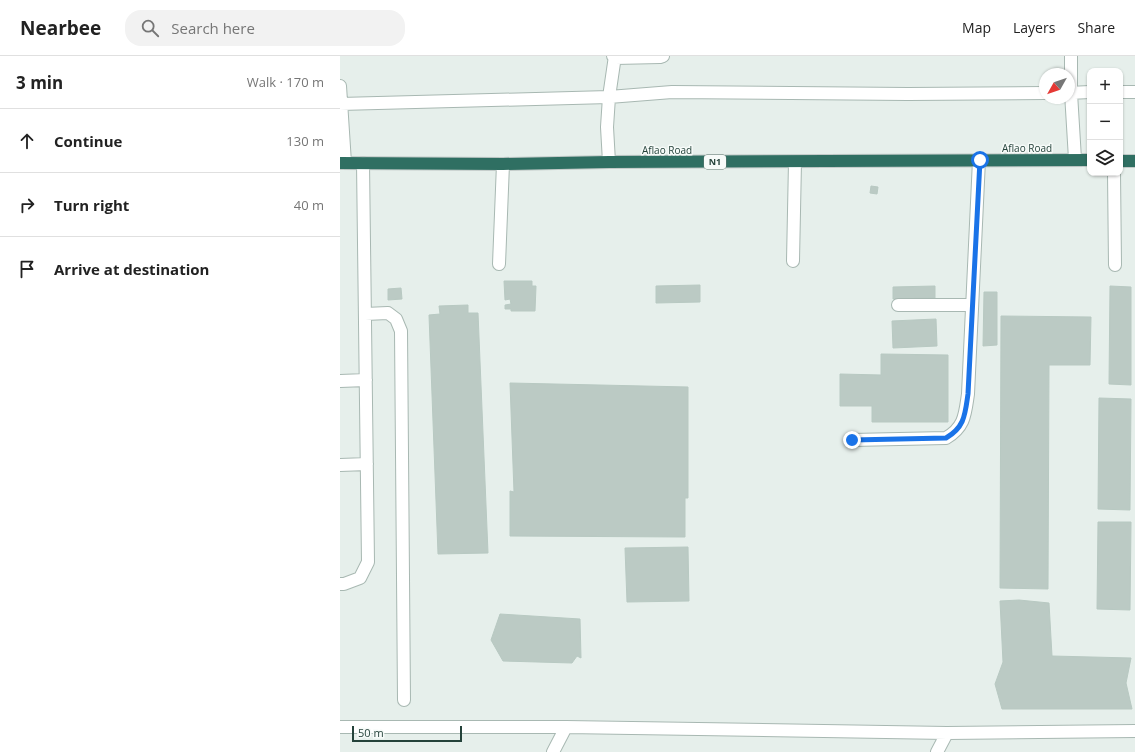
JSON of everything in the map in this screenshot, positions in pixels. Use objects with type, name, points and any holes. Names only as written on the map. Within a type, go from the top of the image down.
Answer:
[{"type":"highway","name":"Aflao Road","points":[[343,163],[503,164],[609,162],[1087,160]]},
{"type":"highway","points":[[1123,162],[1135,161]]},
{"type":"street","points":[[609,162],[607,127],[609,97],[615,56],[660,58],[663,56]]},
{"type":"street","points":[[1071,56],[1071,68]]},
{"type":"street","points":[[340,86],[343,163]]},
{"type":"street","points":[[341,104],[609,97],[672,92],[908,94],[1039,93]]},
{"type":"street","points":[[1075,93],[1087,92]]},
{"type":"street","points":[[1123,92],[1135,92]]},
{"type":"street","points":[[1071,104],[1075,159]]},
{"type":"street","points":[[852,440],[946,438],[961,426],[964,418],[968,394],[980,160]]},
{"type":"street","points":[[793,261],[795,162]]},
{"type":"street","points":[[340,584],[360,578],[368,562],[363,163]]},
{"type":"street","points":[[498,264],[503,164]]},
{"type":"street","points":[[1114,176],[1116,265]]},
{"type":"street","points":[[898,305],[972,305]]},
{"type":"street","points":[[365,314],[388,313],[396,319],[401,331],[404,700]]},
{"type":"street","points":[[340,381],[366,380]]},
{"type":"street","points":[[340,465],[367,464]]},
{"type":"street","points":[[340,727],[566,727],[947,733],[1135,731]]},
{"type":"street","points":[[553,752],[566,727]]},
{"type":"street","points":[[937,752],[947,733]]},
{"type":"building","points":[[871,186],[878,187],[877,194],[870,193]]},
{"type":"building","points":[[504,281],[532,281],[532,286],[536,286],[535,311],[511,311],[511,309],[505,309],[505,305],[511,304],[510,299],[505,300]]},
{"type":"building","points":[[700,285],[700,302],[656,303],[656,286]]},
{"type":"building","points":[[935,286],[935,298],[893,299],[893,287]]},
{"type":"building","points":[[1110,286],[1131,287],[1131,385],[1109,384]]},
{"type":"building","points":[[401,288],[402,299],[388,300],[388,289]]},
{"type":"building","points":[[984,292],[997,292],[997,345],[983,346]]},
{"type":"building","points":[[468,305],[468,313],[478,313],[488,553],[438,554],[429,315],[440,314],[439,306]]},
{"type":"building","points":[[1001,316],[1091,317],[1090,365],[1049,365],[1048,589],[1000,588]]},
{"type":"building","points":[[936,319],[937,346],[893,348],[892,321]]},
{"type":"building","points":[[881,354],[948,355],[948,422],[872,422],[872,406],[840,406],[840,374],[881,375]]},
{"type":"building","points":[[510,383],[688,387],[688,498],[685,498],[685,537],[510,536],[510,491],[514,492]]},
{"type":"building","points":[[1099,398],[1131,399],[1130,510],[1098,509]]},
{"type":"building","points":[[1098,522],[1131,522],[1130,610],[1097,609]]},
{"type":"building","points":[[688,547],[689,601],[627,602],[625,548]]},
{"type":"building","points":[[1019,600],[1049,603],[1052,656],[1131,658],[1126,683],[1132,709],[1002,709],[995,684],[1003,662],[1000,601]]},
{"type":"building","points":[[500,614],[580,619],[581,658],[577,656],[572,663],[503,661],[491,640]]},
{"type":"route","points":[[852,440],[946,438],[961,426],[964,418],[968,394],[980,160]]}]
